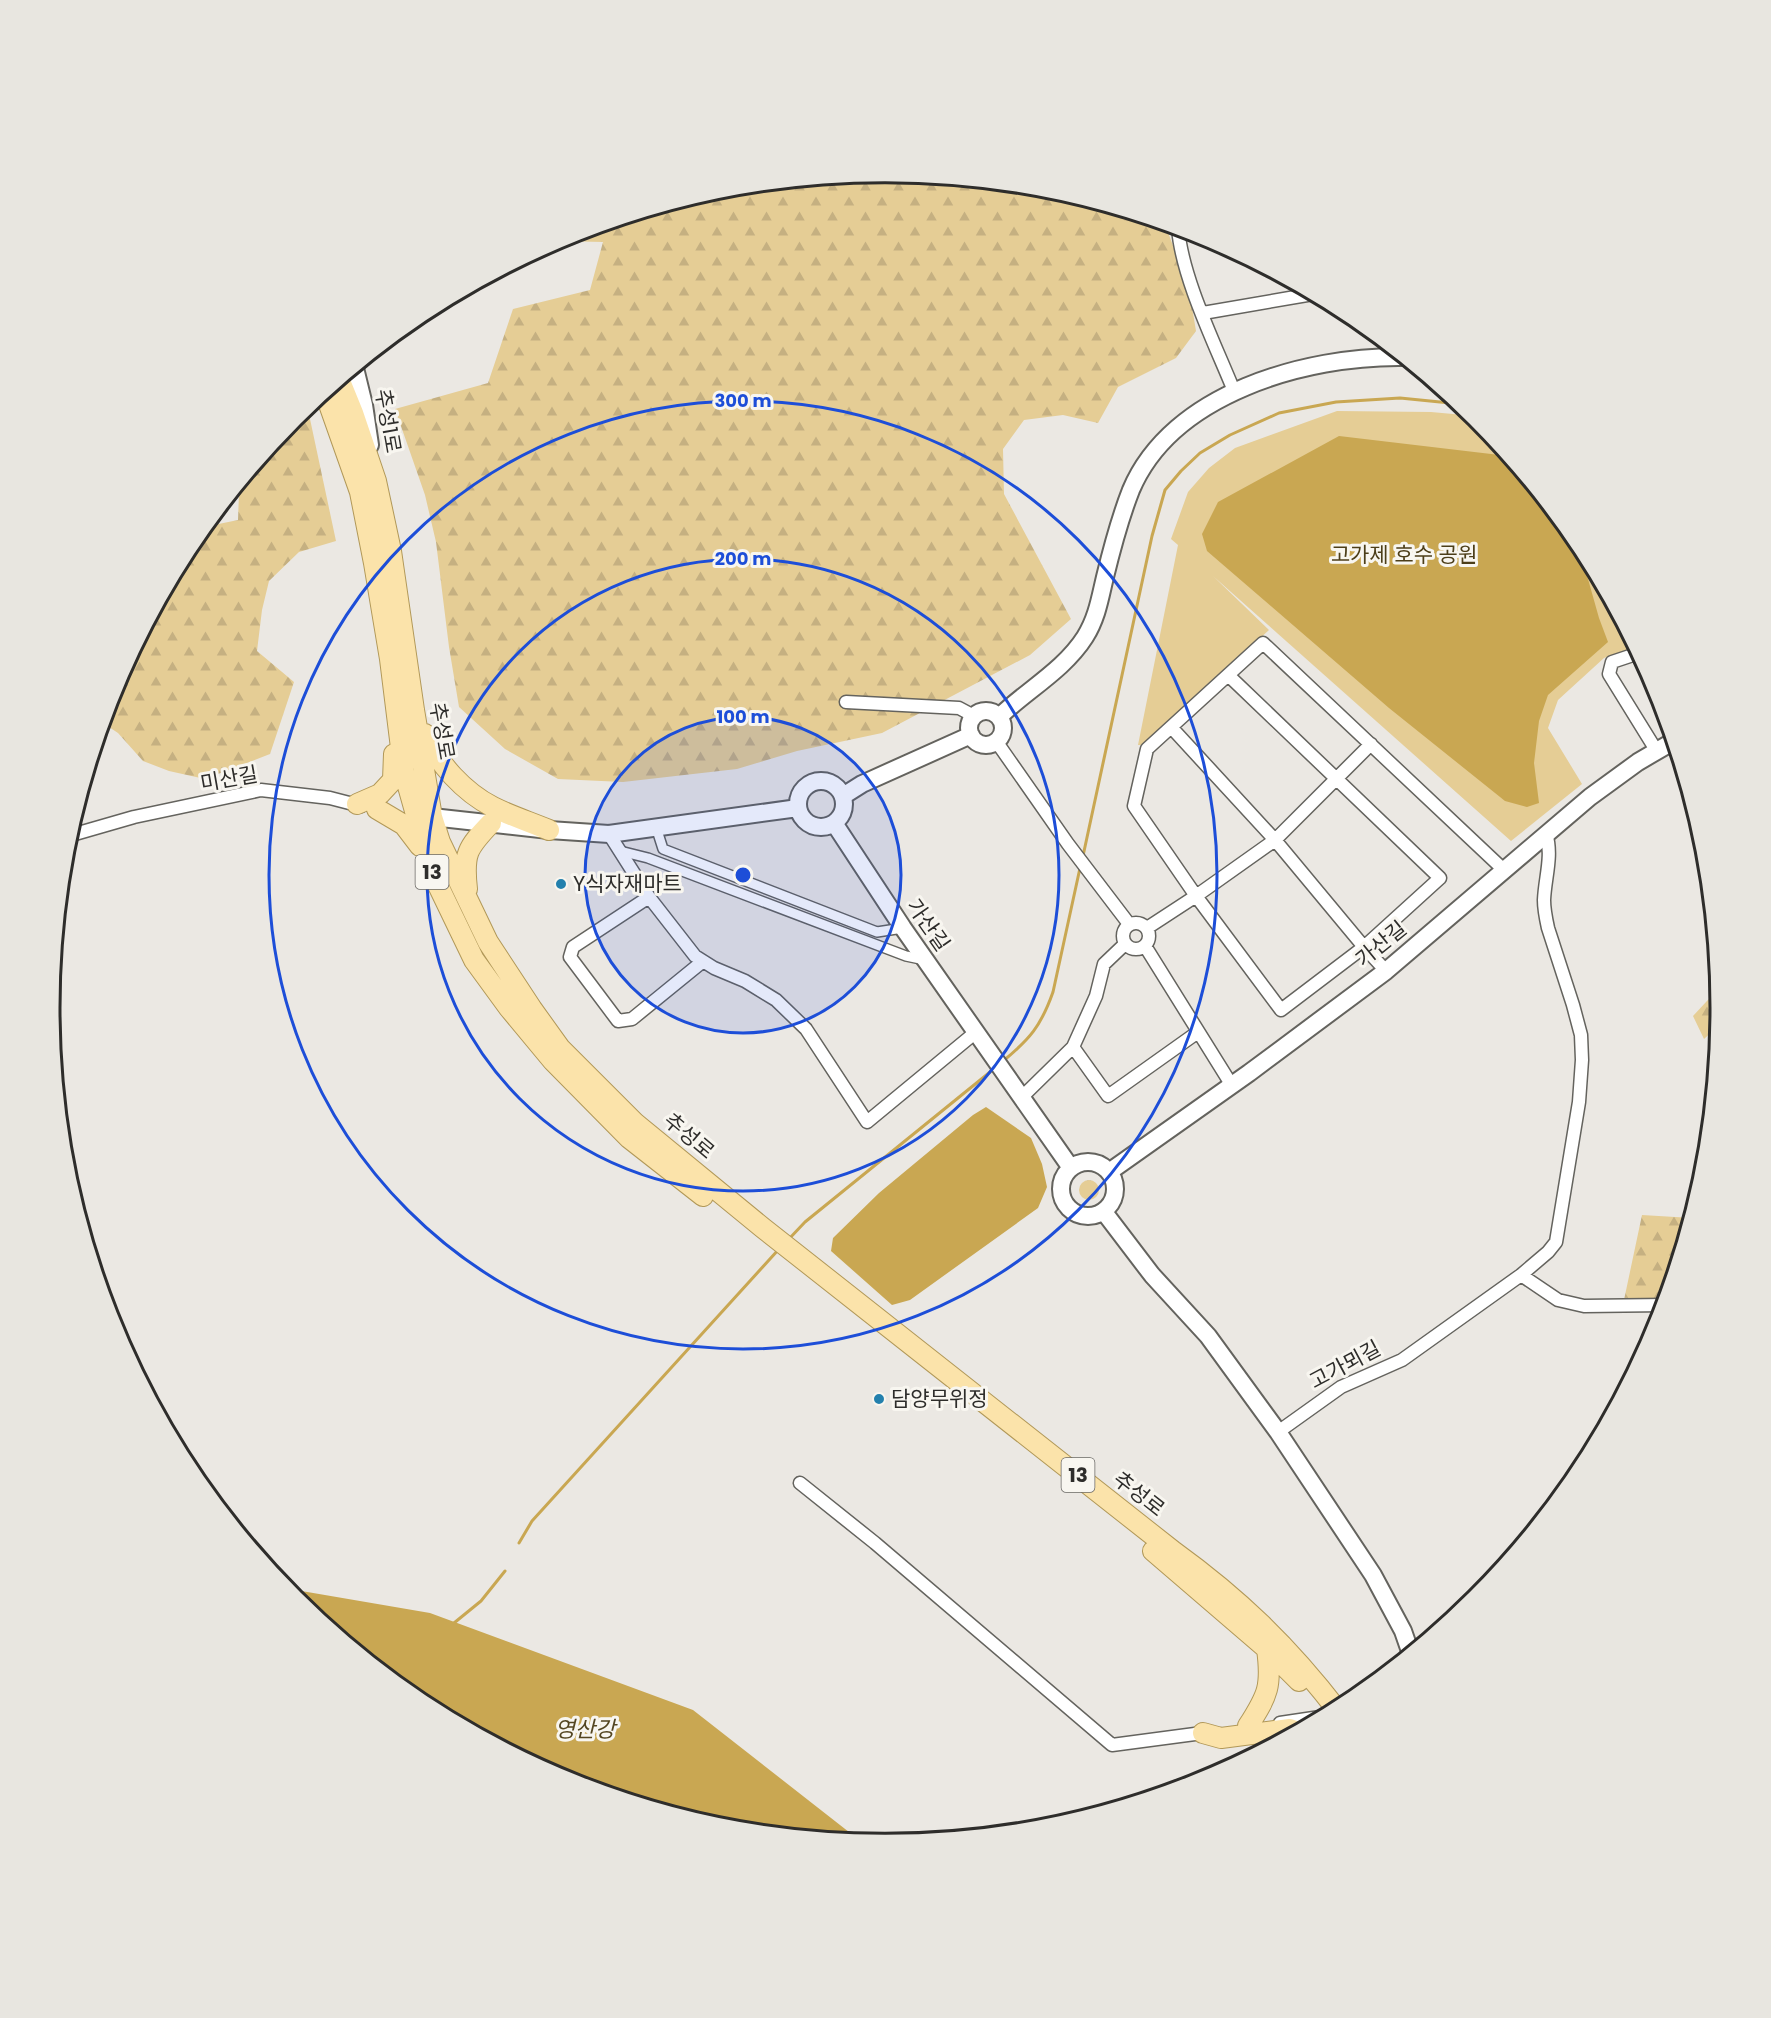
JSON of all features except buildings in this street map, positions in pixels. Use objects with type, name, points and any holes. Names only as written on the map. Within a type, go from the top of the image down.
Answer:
[{"type":"main road","name":"추성로","points":[[342,387],[376,481],[392,551],[414,710],[427,854],[433,875],[474,960],[509,1008],[554,1061],[629,1138],[759,1232],[1131,1532],[1267,1649],[1303,1685],[1322,1709]]},
{"type":"main road","name":"추성로","points":[[328,401],[360,492],[378,584],[405,772],[425,818],[440,842],[488,942],[560,1048],[635,1123],[759,1232]]},
{"type":"main road","points":[[414,710],[433,753],[466,788],[491,806],[549,830]]},
{"type":"main road","points":[[357,804],[380,794],[393,780],[392,767],[398,722]]},
{"type":"main road","points":[[377,809],[404,825],[427,854]]},
{"type":"main road","points":[[468,900],[464,866],[468,849],[491,824]]},
{"type":"main road","name":"추성로","points":[[797,1262],[1210,1578],[1258,1620],[1305,1669],[1332,1703]]},
{"type":"main road","points":[[1248,1726],[1267,1694],[1269,1668],[1267,1649]]},
{"type":"main road","points":[[1203,1734],[1221,1738],[1288,1729]]},
{"type":"street","points":[[1179,237],[1203,313],[1234,391]]},
{"type":"street","points":[[1203,313],[1301,296]]},
{"type":"street","points":[[999,717],[1071,656],[1086,635],[1098,611],[1105,578],[1131,490],[1142,468],[1168,437],[1203,409],[1234,391],[1288,372],[1347,359],[1392,357]]},
{"type":"street","name":"추성1로","points":[[357,375],[376,481]]},
{"type":"street","points":[[1228,675],[1440,878],[1364,947],[1281,1010],[1196,896],[1134,806],[1147,749],[1263,643],[1504,871]]},
{"type":"street","points":[[1631,655],[1612,662],[1609,674],[1656,750]]},
{"type":"street","points":[[846,702],[959,708],[974,716]]},
{"type":"street","points":[[984,711],[995,713],[999,717],[1002,722],[1002,733],[996,741],[987,745],[977,742],[971,735],[969,725],[974,716],[984,711]]},
{"type":"street","points":[[1171,727],[1275,840],[1386,971]]},
{"type":"street","points":[[843,796],[862,784],[971,735]]},
{"type":"street","points":[[996,741],[1068,844],[1129,924]]},
{"type":"street","points":[[1147,928],[1275,840],[1371,744]]},
{"type":"street","name":"가산길","points":[[1109,1172],[1386,971],[1546,833],[1615,777],[1667,744]]},
{"type":"street","points":[[827,782],[834,785],[843,796],[843,811],[834,823],[827,826],[812,825],[801,815],[798,808],[801,793],[812,783],[827,782]]},
{"type":"street","name":"미산길","points":[[79,833],[134,817],[261,790],[330,798],[412,820],[425,818]]},
{"type":"street","points":[[425,818],[609,834],[798,808]]},
{"type":"street","name":"가산길","points":[[834,823],[903,928],[1071,1168]]},
{"type":"street","points":[[656,827],[663,849],[877,932],[903,928]]},
{"type":"street","name":"고가뫼길","points":[[1278,1432],[1341,1387],[1402,1360],[1521,1275],[1556,1242],[1579,1102],[1582,1060],[1581,1035],[1545,912],[1544,898],[1550,854],[1546,833]]},
{"type":"street","points":[[609,834],[675,933],[702,962],[745,981],[776,1000],[806,1029],[867,1122],[976,1032]]},
{"type":"street","points":[[620,851],[648,858],[906,956],[925,960]]},
{"type":"street","points":[[649,897],[573,947],[570,957],[618,1022],[632,1019],[702,962]]},
{"type":"street","points":[[1138,922],[1147,928],[1149,938],[1145,946],[1132,948],[1125,944],[1123,935],[1129,924],[1138,922]]},
{"type":"street","points":[[1021,1098],[1073,1047],[1095,996],[1104,964],[1125,944]]},
{"type":"street","points":[[1145,946],[1232,1084]]},
{"type":"street","points":[[1073,1047],[1108,1096],[1198,1032]]},
{"type":"street","points":[[1086,1162],[1095,1162],[1109,1172],[1116,1188],[1110,1206],[1104,1212],[1088,1217],[1079,1216],[1066,1207],[1060,1190],[1071,1168],[1086,1162]]},
{"type":"street","points":[[1104,1212],[1152,1275],[1208,1336],[1278,1432],[1373,1575],[1403,1631],[1409,1647]]},
{"type":"street","points":[[1521,1275],[1558,1300],[1584,1306],[1655,1305]]},
{"type":"street","points":[[800,1483],[884,1551],[1112,1745],[1307,1719]]},
{"type":"green space","points":[[886,183],[939,185],[1047,199],[1169,234],[1189,289],[1196,331],[1176,358],[1118,387],[1098,423],[1063,415],[1024,420],[1003,449],[1004,494],[1071,619],[1030,655],[882,733],[797,751],[737,769],[623,782],[558,779],[505,749],[459,707],[436,542],[425,495],[395,409],[488,383],[513,309],[590,290],[603,242],[582,242],[620,227],[724,199],[832,185]]},
{"type":"green space","name":"고가제 호수 공원","points":[[1337,411],[1458,414],[1469,425],[1540,506],[1572,550],[1628,649],[1604,658],[1558,700],[1548,728],[1582,784],[1511,841],[1213,576],[1269,630],[1144,745],[1138,745],[1178,545],[1171,539],[1188,492],[1209,468],[1235,448]]},
{"type":"green space","points":[[310,419],[336,541],[299,552],[269,581],[262,610],[257,651],[294,682],[270,754],[205,779],[169,771],[143,761],[118,733],[110,728],[145,644],[199,550],[218,524],[238,520],[239,497],[265,465]]},
{"type":"green space","points":[[1711,997],[1710,1033],[1704,1039],[1693,1016]]},
{"type":"green space","points":[[1085,1180],[1093,1180],[1099,1186],[1099,1194],[1093,1200],[1085,1200],[1079,1194],[1079,1186]]},
{"type":"green space","points":[[1642,1215],[1684,1218],[1657,1300],[1624,1300]]},
{"type":"water","name":"고가제 호수 공원","points":[[1339,436],[1496,455],[1540,506],[1587,574],[1608,642],[1548,695],[1539,721],[1534,763],[1539,803],[1527,807],[1505,801],[1389,708],[1207,551],[1202,534],[1218,502]]},
{"type":"water","points":[[986,1107],[1031,1138],[1042,1164],[1047,1187],[1038,1208],[910,1300],[892,1305],[831,1251],[833,1238],[879,1193],[973,1115]]},
{"type":"water","name":"영산강","points":[[300,1591],[430,1613],[693,1710],[851,1833],[778,1827],[724,1819],[620,1791],[570,1772],[473,1724],[427,1695],[341,1630]]},
{"type":"waterway","points":[[1083,856],[1152,536],[1165,490],[1200,453],[1230,435],[1279,413],[1336,402],[1400,398],[1445,403]]},
{"type":"waterway","points":[[1002,1062],[1034,1031],[1049,1004],[1080,868]]},
{"type":"waterway","points":[[788,1240],[805,1222],[995,1068]]},
{"type":"waterway","points":[[519,1543],[532,1521],[779,1249]]},
{"type":"waterway","points":[[454,1623],[481,1601],[505,1571]]},
{"type":"place","name":"Y식자재마트","points":[[561,884]]},
{"type":"place","name":"담양무위정","points":[[879,1399]]}]
